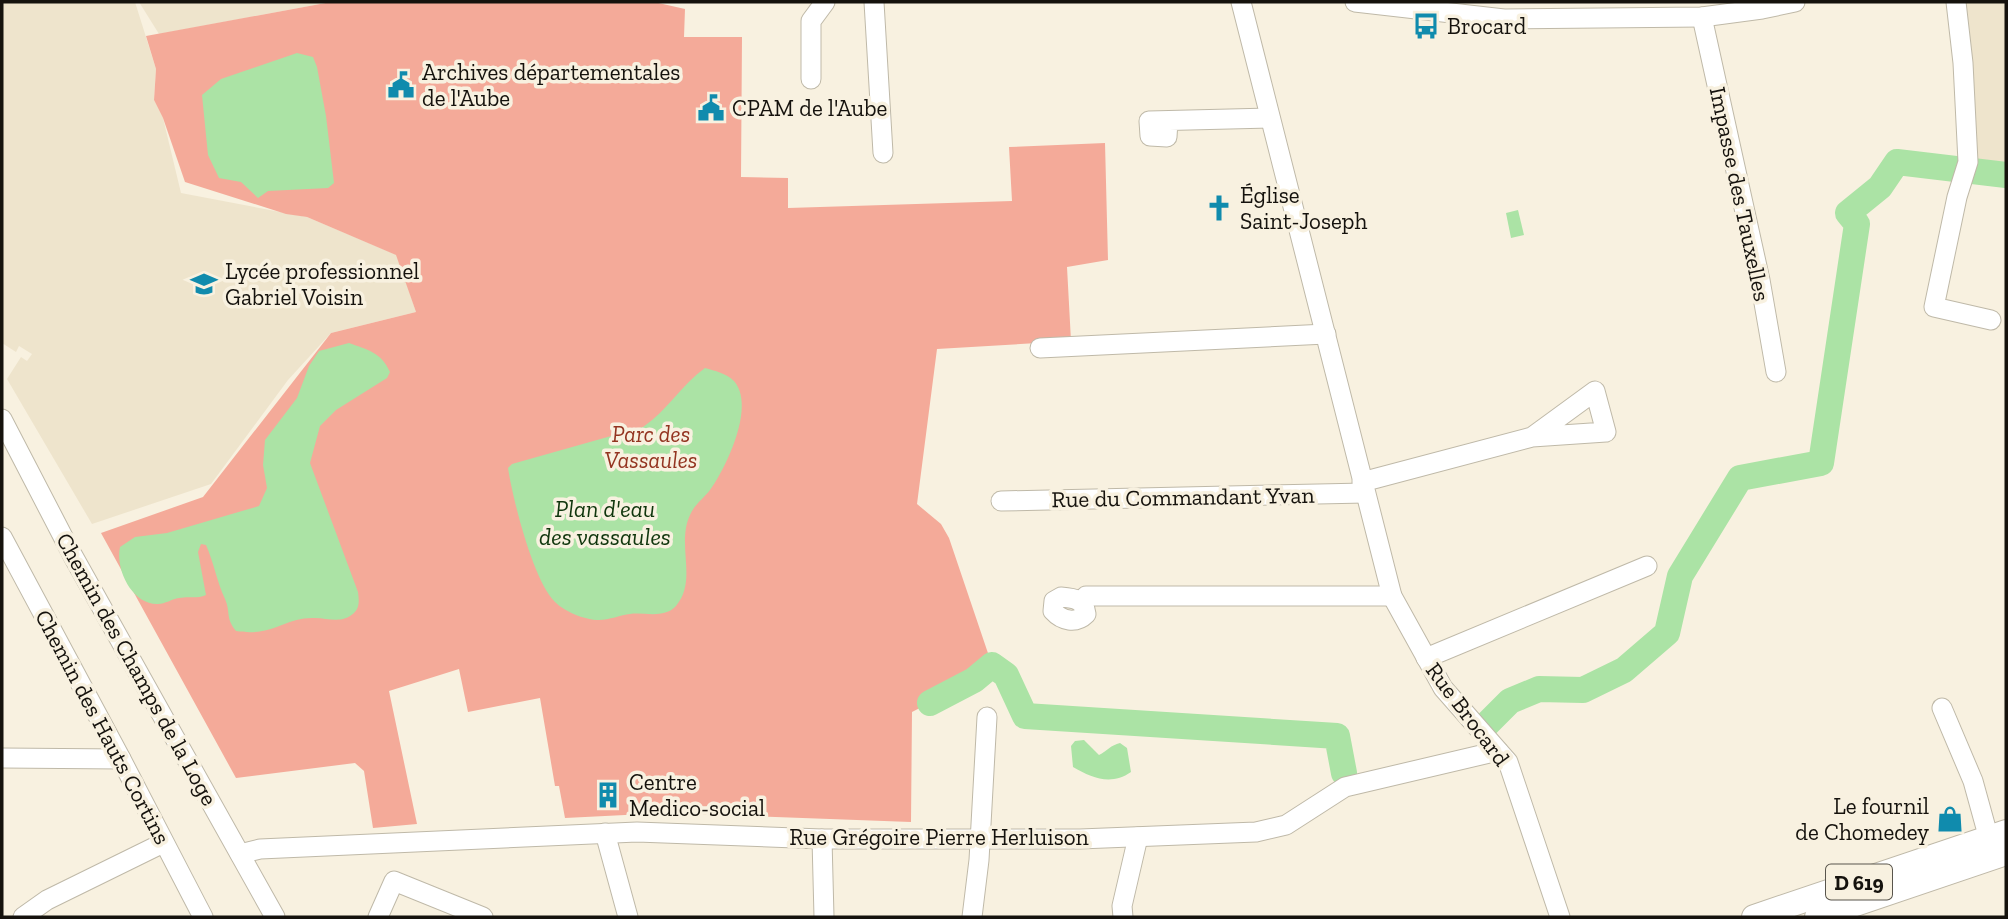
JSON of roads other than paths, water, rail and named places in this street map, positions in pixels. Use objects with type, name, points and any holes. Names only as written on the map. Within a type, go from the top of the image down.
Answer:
[{"type":"main road","name":"D 619","points":[[1754,917],[2001,841]]},
{"type":"main road","name":"D 619","points":[[1817,917],[2001,841]]},
{"type":"street","points":[[811,79],[811,21],[825,2]]},
{"type":"street","points":[[874,2],[883,153]]},
{"type":"street","name":"Rue Brocard","points":[[1241,2],[1392,596],[1443,688],[1508,762],[1560,917]]},
{"type":"street","points":[[1354,2],[1702,18],[1795,2]]},
{"type":"street","points":[[1956,2],[1963,63],[1966,168],[1957,197],[1934,307],[1991,320]]},
{"type":"street","name":"Impasse des Tauxelles","points":[[1702,18],[1760,280],[1776,372]]},
{"type":"street","points":[[1168,121],[1270,118]]},
{"type":"street","points":[[1040,348],[1326,334]]},
{"type":"street","name":"Chemin des Champs de la Loge","points":[[2,419],[73,555],[275,917]]},
{"type":"street","name":"Rue du Commandant Yvan","points":[[1000,501],[1364,488],[1532,437]]},
{"type":"street","name":"Chemin des Hauts Cortins","points":[[2,537],[203,917]]},
{"type":"street","points":[[1426,658],[1647,566]]},
{"type":"street","points":[[1082,602],[1086,596],[1392,596]]},
{"type":"street","points":[[1942,708],[2001,841]]},
{"type":"street","points":[[972,917],[987,717]]},
{"type":"street","name":"Rue Grégoire Pierre Herluison","points":[[240,854],[260,849],[646,831],[822,839],[979,839],[1256,832],[1286,825],[1345,788],[1498,751]]},
{"type":"street","points":[[2,758],[121,759]]},
{"type":"street","points":[[605,833],[628,917]]},
{"type":"street","points":[[1122,917],[1122,906],[1138,836]]},
{"type":"street","points":[[822,839],[824,917]]},
{"type":"street","points":[[23,917],[47,900],[163,843]]},
{"type":"street","points":[[378,917],[394,881],[482,917]]},
{"type":"water","points":[[297,53],[313,57],[317,67],[334,183],[328,188],[268,191],[258,198],[241,182],[219,178],[208,155],[202,95],[221,79]]},
{"type":"water","points":[[1518,210],[1524,235],[1511,238],[1506,213]]},
{"type":"water","points":[[349,343],[378,356],[390,372],[387,378],[336,410],[320,426],[310,463],[358,592],[359,603],[356,611],[339,620],[302,619],[260,632],[236,631],[230,622],[227,604],[209,552],[206,545],[201,544],[198,552],[206,595],[158,604],[140,599],[123,575],[120,547],[135,537],[167,533],[259,506],[267,488],[263,465],[265,440],[297,398],[309,366],[319,351]]},
{"type":"water","name":"Plan d'eau des vassaules","points":[[705,368],[724,374],[734,381],[740,392],[742,405],[736,437],[724,467],[690,515],[686,526],[686,585],[682,596],[676,606],[660,614],[630,614],[594,620],[564,609],[555,602],[539,576],[519,519],[508,468],[512,464],[643,427]]},
{"type":"water","points":[[1084,740],[1099,755],[1120,743],[1127,748],[1131,772],[1116,779],[1102,779],[1073,767],[1071,746],[1075,741]]},
{"type":"waterway","points":[[1486,725],[1510,701],[1539,689],[1583,690],[1624,670],[1667,633],[1680,576],[1740,478],[1821,463],[1857,224],[1848,213],[1880,187],[1897,162],[2006,175]]},
{"type":"waterway","points":[[930,703],[974,680],[992,665],[1006,675],[1025,716],[1337,736],[1344,773]]},
{"type":"place","name":"Brocard","points":[[1426,26]]},
{"type":"place","name":"Archives départementales de l'Aube","points":[[401,85]]},
{"type":"place","name":"CPAM de l'Aube","points":[[711,108]]},
{"type":"place","name":"Église Saint-Joseph","points":[[1219,208]]},
{"type":"place","name":"Lycée professionnel Gabriel Voisin","points":[[204,284]]},
{"type":"place","name":"Centre Medico-social","points":[[608,795]]},
{"type":"place","name":"Le fournil de Chomedey","points":[[1950,819]]},
{"type":"park label","name":"Parc des Vassaules","points":[[651,447]]}]
